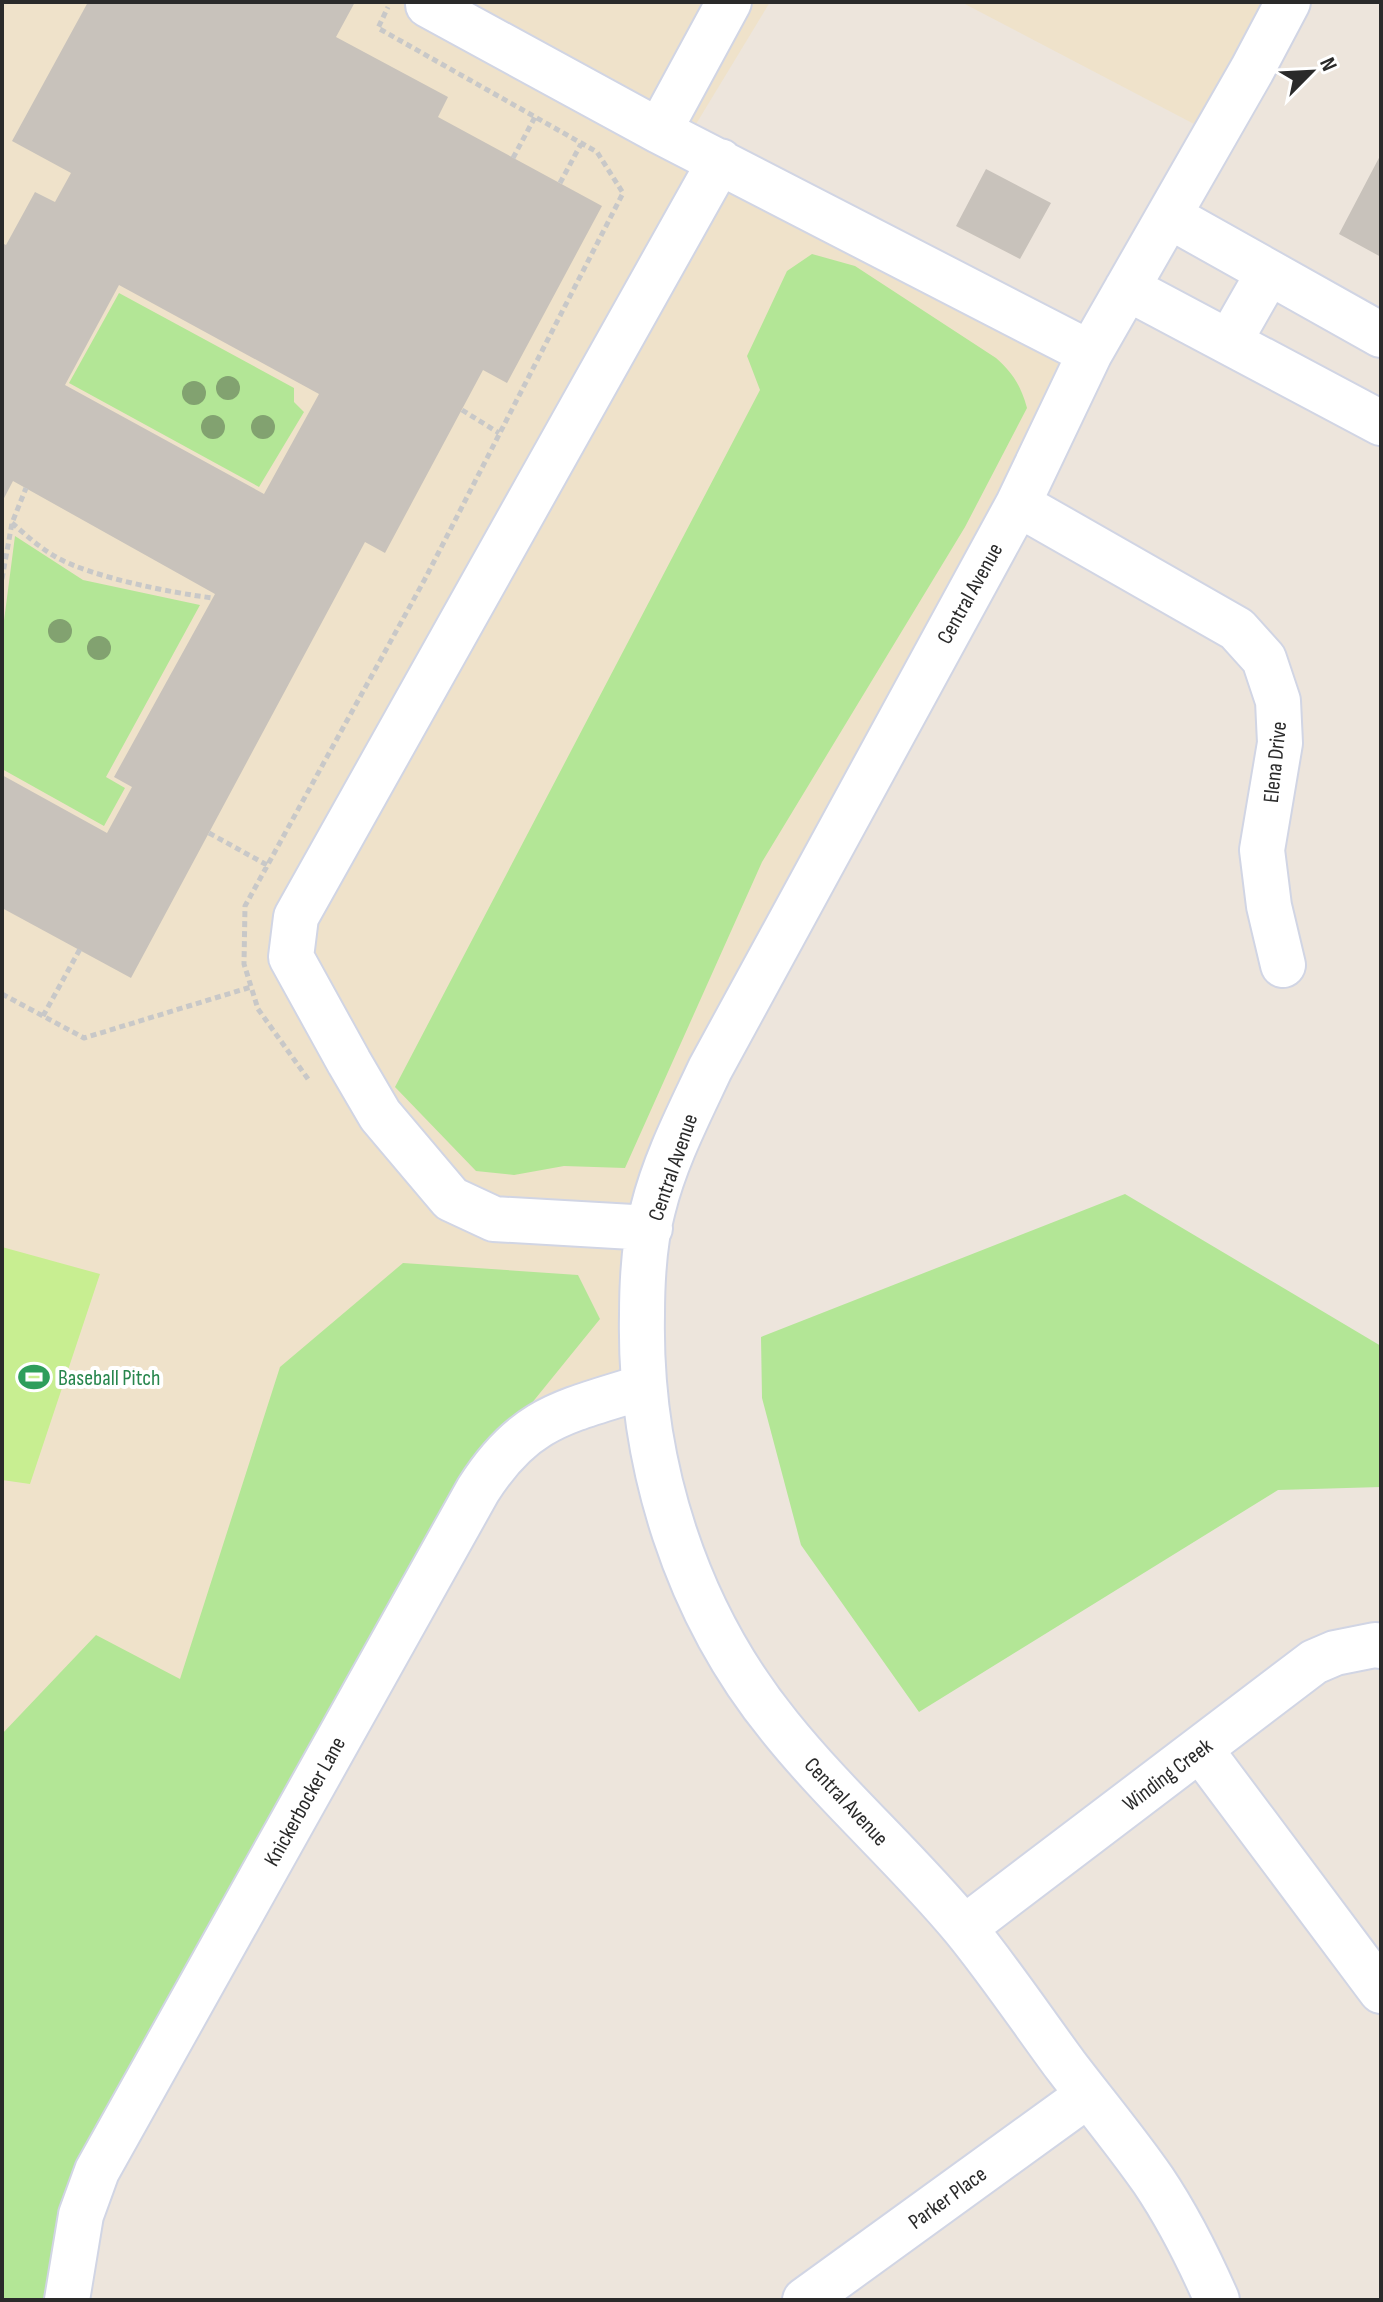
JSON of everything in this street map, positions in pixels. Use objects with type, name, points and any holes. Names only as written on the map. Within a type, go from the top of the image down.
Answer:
[{"type":"street","points":[[428,2],[428,5],[659,131],[1090,353]]},
{"type":"street","points":[[659,131],[729,2]]},
{"type":"street","name":"Central Avenue","points":[[1217,2300],[1200,2262],[1153,2181],[964,1928],[778,1725],[740,1672],[702,1605],[673,1534],[653,1460],[641,1362],[642,1286],[652,1210],[678,1138],[710,1069],[1018,504],[1090,353],[1288,2]]},
{"type":"street","points":[[650,1228],[494,1219],[451,1199],[380,1115],[291,957],[296,917],[720,161]]},
{"type":"street","points":[[1169,216],[1381,335]]},
{"type":"street","points":[[1229,342],[1269,272]]},
{"type":"street","points":[[1127,288],[1381,423]]},
{"type":"street","name":"Elena Drive","points":[[1018,504],[1237,629],[1264,659],[1278,701],[1280,743],[1262,850],[1269,906],[1283,965]]},
{"type":"street","name":"Knickerbocker Lane","points":[[67,2300],[81,2215],[97,2171],[478,1490],[497,1460],[527,1432],[558,1414],[643,1387]]},
{"type":"street","name":"Winding Creek","points":[[964,1928],[1314,1662],[1335,1653],[1381,1646]]},
{"type":"street","points":[[1200,1749],[1381,1991]]},
{"type":"street","name":"Parker Place","points":[[805,2300],[1088,2095]]},
{"type":"path","points":[[513,158],[535,117]]},
{"type":"path","points":[[560,183],[581,144]]},
{"type":"path","points":[[462,410],[499,433]]},
{"type":"path","points":[[2,579],[12,523],[26,488]]},
{"type":"path","points":[[12,523],[57,558],[96,572],[188,595],[213,598]]},
{"type":"path","points":[[209,833],[267,865]]},
{"type":"path","points":[[43,1016],[80,949]]},
{"type":"path","points":[[2,994],[84,1038],[251,987]]},
{"type":"shaded area","points":[[2,2],[770,2],[690,134],[1090,353],[678,1138],[641,1362],[558,1414],[2,2152]]},
{"type":"shaded area","points":[[961,2],[1288,2],[1215,135]]},
{"type":"green space","points":[[812,254],[855,266],[996,358],[1016,380],[1027,408],[965,527],[762,862],[625,1168],[564,1166],[514,1175],[476,1171],[395,1087],[760,390],[747,356],[787,271]]},
{"type":"green space","points":[[119,293],[294,388],[294,402],[304,412],[259,487],[69,383]]},
{"type":"green space","points":[[15,536],[83,580],[200,605],[106,777],[125,788],[104,826],[2,769],[2,636]]},
{"type":"green space","points":[[1125,1194],[1381,1346],[1381,1487],[1278,1490],[919,1712],[801,1545],[762,1398],[761,1337]]},
{"type":"green space","name":"Baseball Pitch","points":[[2,1247],[100,1274],[30,1484],[2,1480]]},
{"type":"green space","points":[[403,1263],[578,1275],[600,1319],[527,1409],[87,2149],[56,2300],[2,2300],[2,1734],[96,1635],[180,1679],[280,1367]]},
{"type":"building","points":[[88,2],[355,2],[336,37],[448,97],[438,117],[602,206],[507,383],[483,370],[385,553],[365,542],[131,978],[2,908],[2,775],[107,833],[132,787],[114,777],[215,594],[13,481],[2,502],[2,243],[6,245],[35,192],[55,202],[71,173],[12,141]],"holes":[[[119,285],[319,394],[264,494],[65,385]]]},
{"type":"building","points":[[1381,154],[1381,257],[1339,234]]},
{"type":"building","points":[[986,169],[1051,203],[1020,259],[956,226]]},
{"type":"place","name":"Baseball Pitch","points":[[34,1377]]}]
